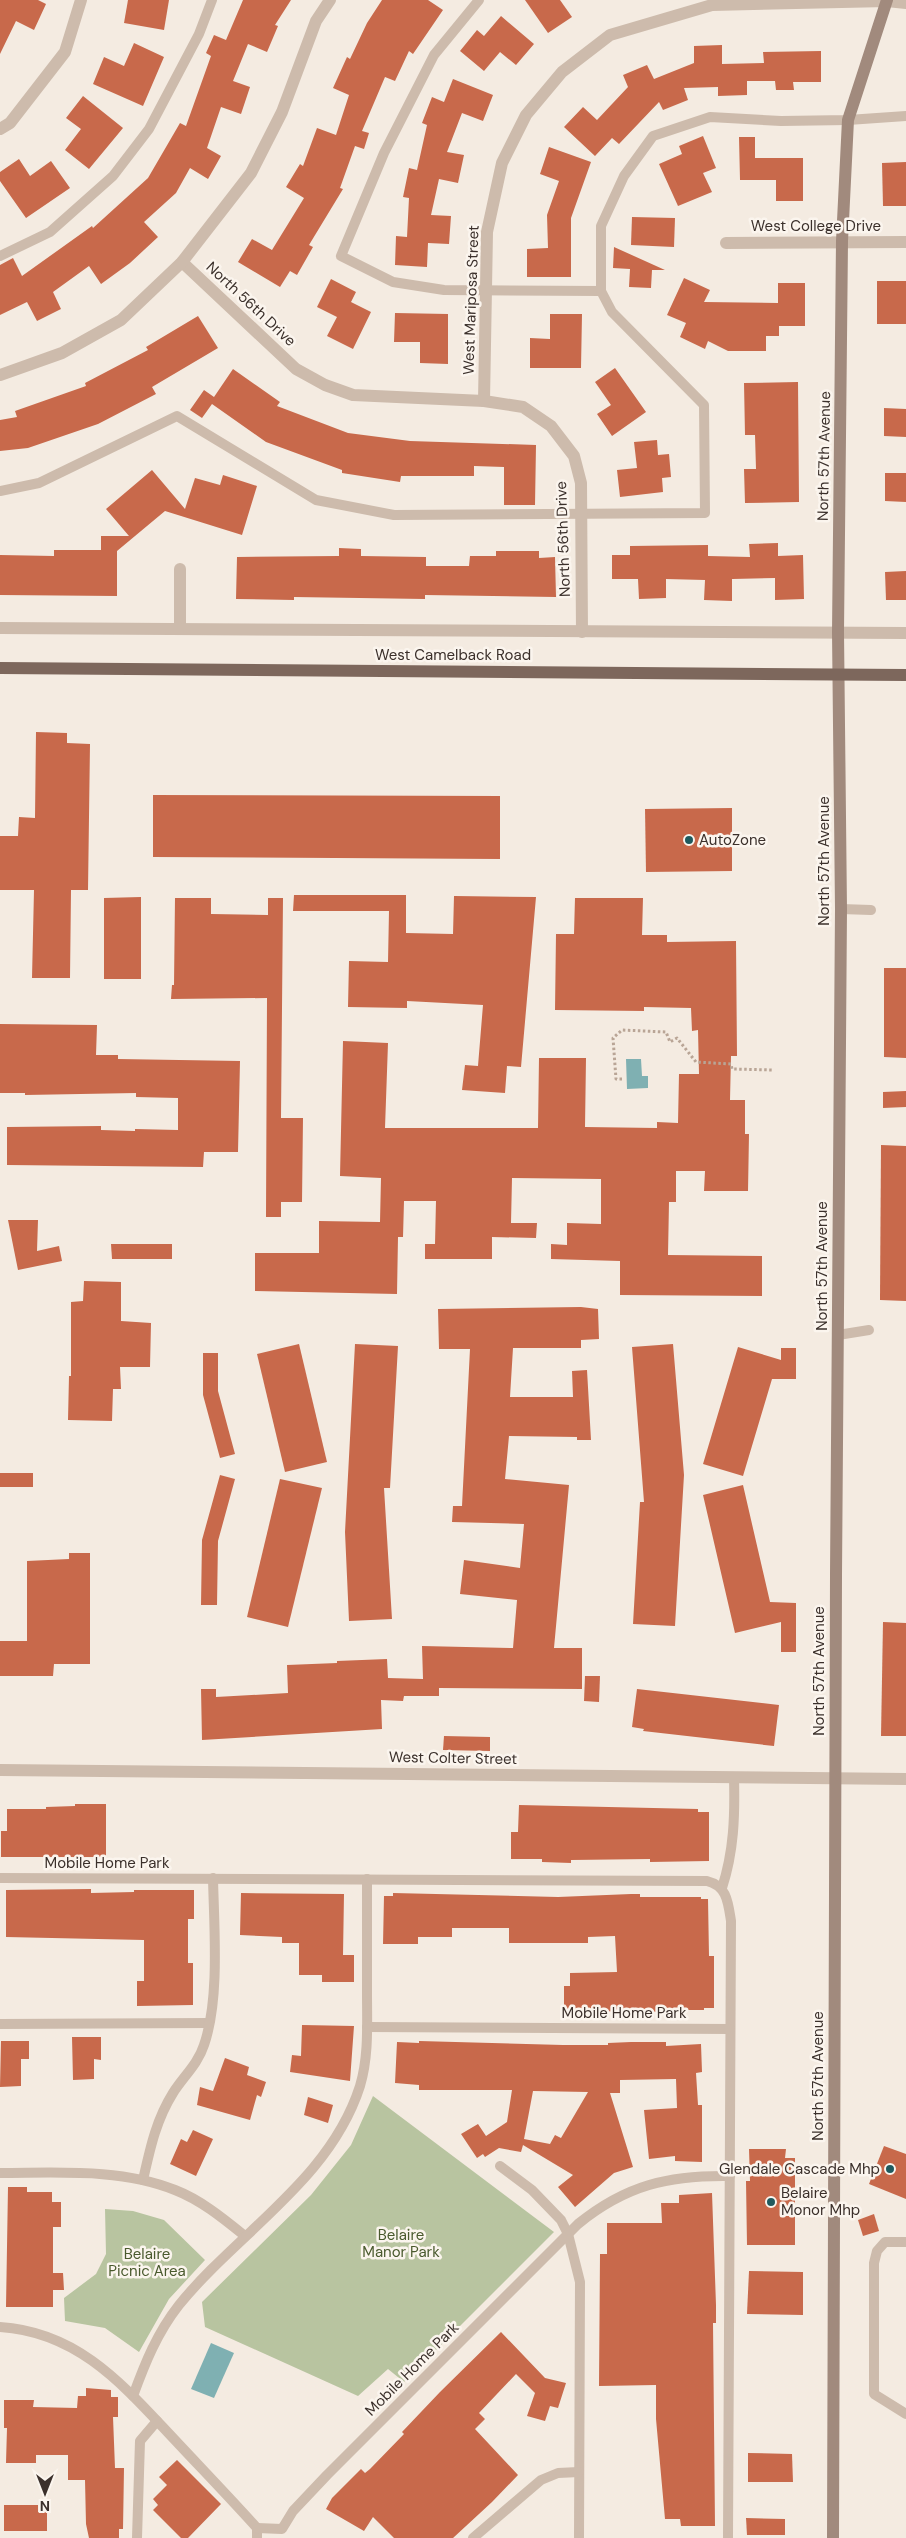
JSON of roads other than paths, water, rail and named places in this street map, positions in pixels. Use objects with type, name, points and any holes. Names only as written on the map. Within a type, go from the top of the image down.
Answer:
[{"type":"main road","name":"West Camelback Road","points":[[0,668],[906,675]]},
{"type":"street","points":[[0,128],[10,123],[65,52],[81,0]]},
{"type":"street","points":[[0,375],[62,353],[121,320],[182,262],[251,173],[282,112],[316,21],[330,0]]},
{"type":"street","name":"West Mariposa Street","points":[[484,400],[487,232],[502,163],[526,115],[562,72],[610,35],[712,5],[887,1],[906,4]]},
{"type":"street","name":"North 57th Avenue","points":[[833,2538],[835,1778],[841,909],[838,632],[842,241],[848,120],[887,1]]},
{"type":"street","name":"West College Drive","points":[[726,243],[906,242]]},
{"type":"street","name":"North 56th Drive","points":[[182,262],[296,369],[324,385],[353,395],[484,400],[523,407],[551,426],[574,456],[580,483],[582,514],[582,632]]},
{"type":"street","points":[[180,569],[180,629]]},
{"type":"street","name":"West Camelback Road","points":[[0,628],[906,633]]},
{"type":"street","name":"West Colter Street","points":[[0,1770],[906,1779]]},
{"type":"lane","points":[[0,256],[50,232],[113,176],[149,129],[199,34],[212,0]]},
{"type":"lane","points":[[479,0],[434,55],[384,153],[341,256],[393,282],[444,290],[485,288],[534,292],[601,291]]},
{"type":"lane","points":[[0,491],[39,483],[177,416],[316,500],[394,515],[706,513],[704,405],[612,312],[601,291],[601,226],[624,176],[653,136],[710,117],[781,121],[848,120],[906,116]]},
{"type":"lane","points":[[841,909],[871,910]]},
{"type":"lane","points":[[838,1335],[869,1330]]},
{"type":"lane","points":[[728,2538],[731,1921],[728,1899],[722,1888],[734,1842],[734,1777]]},
{"type":"lane","name":"Mobile Home Park","points":[[0,1878],[707,1881],[722,1888]]},
{"type":"lane","points":[[143,2180],[158,2121],[173,2094],[197,2060],[204,2045],[209,2022],[214,1976],[213,1878]]},
{"type":"lane","points":[[133,2396],[160,2331],[179,2305],[245,2236],[297,2187],[321,2160],[351,2110],[360,2085],[366,2059],[367,1879]]},
{"type":"lane","points":[[0,2024],[209,2022]]},
{"type":"lane","name":"Mobile Home Park","points":[[367,2027],[730,2029]]},
{"type":"lane","points":[[500,2166],[532,2190],[561,2220],[568,2234],[580,2282],[579,2538]]},
{"type":"lane","points":[[0,2173],[82,2174],[143,2180],[176,2190],[202,2204],[245,2236]]},
{"type":"lane","name":"Mobile Home Park","points":[[0,2327],[41,2335],[66,2344],[111,2373],[157,2421],[257,2533],[282,2533],[293,2511],[306,2497],[568,2234],[600,2206],[645,2185],[703,2175],[730,2176]]},
{"type":"lane","points":[[906,2242],[884,2242],[877,2251],[874,2263],[872,2372],[874,2394],[906,2414]]},
{"type":"lane","points":[[137,2538],[140,2441],[157,2421]]},
{"type":"lane","points":[[473,2538],[541,2480],[558,2473],[579,2472]]},
{"type":"water","points":[[626,1059],[641,1059],[642,1076],[648,1076],[648,1088],[627,1089]]},
{"type":"water","points":[[211,2343],[234,2353],[214,2398],[191,2389]]},
{"type":"place","name":"AutoZone","points":[[689,840]]},
{"type":"place","name":"Glendale Cascade Mhp","points":[[890,2169]]},
{"type":"place","name":"Belaire Monor Mhp","points":[[771,2202]]},
{"type":"park label","name":"Belaire Manor Park","points":[[401,2244]]},
{"type":"park label","name":"Belaire Picnic Area","points":[[147,2262]]}]
